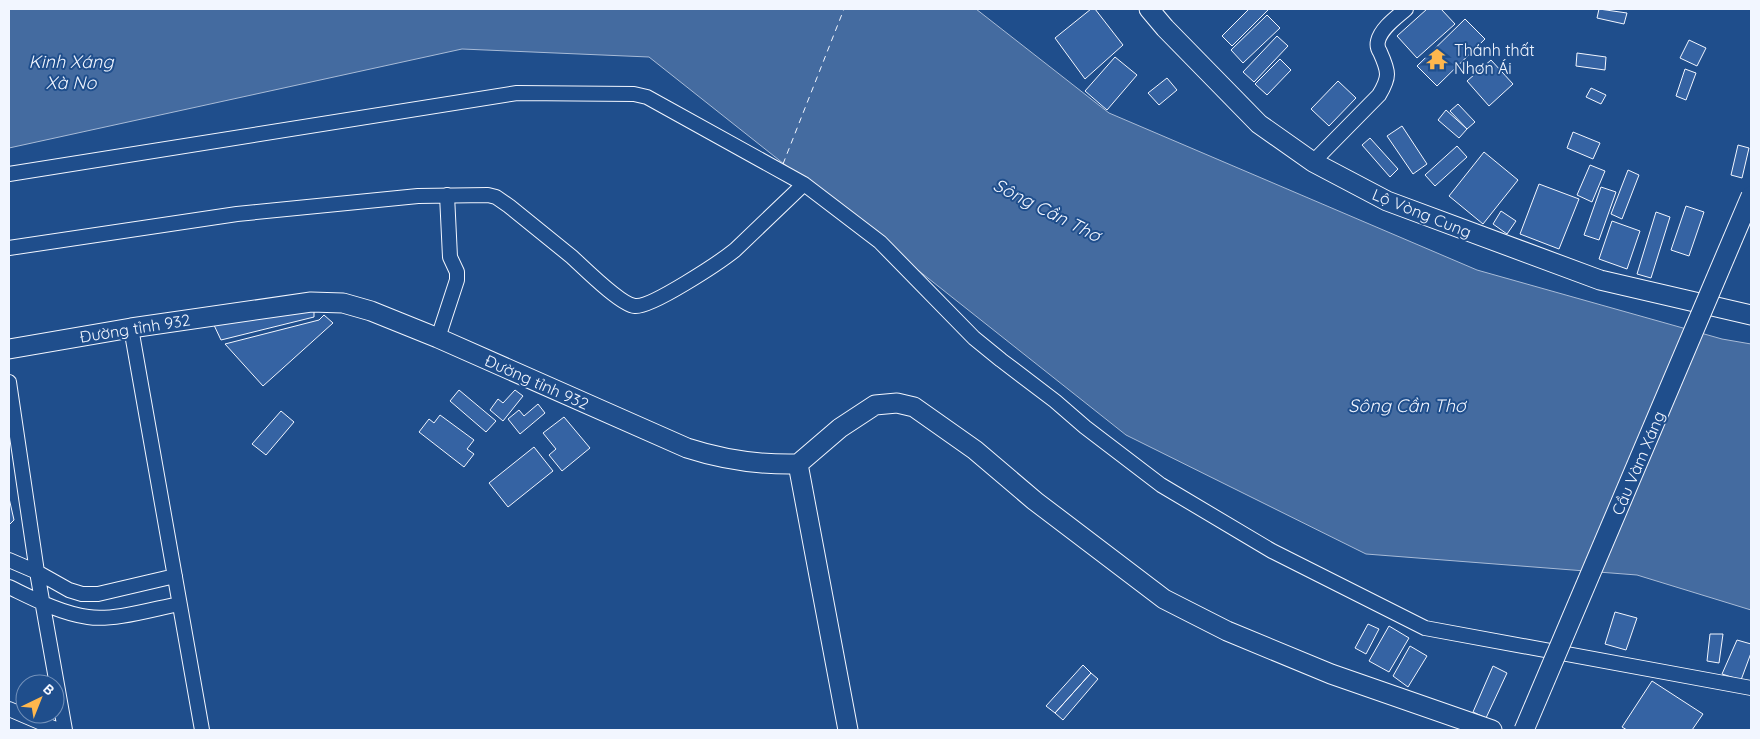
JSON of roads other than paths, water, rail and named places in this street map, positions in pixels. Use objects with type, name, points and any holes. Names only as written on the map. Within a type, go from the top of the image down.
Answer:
[{"type":"main road","name":"Lộ Vòng Cung","points":[[1149,9],[1165,28],[1259,124],[1313,162],[1387,201],[1600,280],[1751,315]]},
{"type":"main road","name":"Cầu Vàm Xáng","points":[[1524,730],[1751,196]]},
{"type":"main road","name":"Đường tỉnh 932","points":[[9,349],[131,328],[311,302],[342,303],[371,311],[438,338],[687,448],[728,460],[752,463],[798,464]]},
{"type":"main road","points":[[848,730],[798,464],[840,428],[875,405],[897,403],[914,407],[975,450],[1035,501],[1164,599],[1227,631],[1331,674],[1492,730]]},
{"type":"street","points":[[1313,162],[1378,95],[1386,84],[1388,76],[1378,48],[1378,40],[1385,29],[1406,9]]},
{"type":"street","points":[[9,174],[517,93],[634,94],[648,97],[804,184],[880,242],[974,338],[1055,400],[1085,427],[1161,484],[1272,551],[1425,628],[1751,688]]},
{"type":"street","points":[[9,248],[237,214],[418,196],[478,195],[496,197],[619,297],[630,305],[636,306],[649,303],[670,292],[724,259],[753,234],[804,184]]},
{"type":"street","points":[[438,338],[457,280],[457,272],[450,257],[447,195]]},
{"type":"street","points":[[131,328],[202,730]]},
{"type":"street","points":[[9,382],[37,572],[65,730]]},
{"type":"street","points":[[9,560],[37,572],[70,590],[90,595],[174,576]]},
{"type":"street","points":[[9,587],[42,603],[89,618],[105,618],[180,604]]},
{"type":"street","points":[[9,709],[58,730]]},
{"type":"water","name":"Sông Cần Thơ","points":[[9,9],[976,9],[1109,113],[1477,270],[1722,339],[1751,344],[1751,610],[1637,575],[1366,554],[1126,435],[649,57],[462,49],[9,148]]},
{"type":"place","name":"Thánh thất Nhơn Ái","points":[[1437,59]]},
{"type":"water label","name":"Kinh Xáng Xà No","points":[[71,71]]}]
